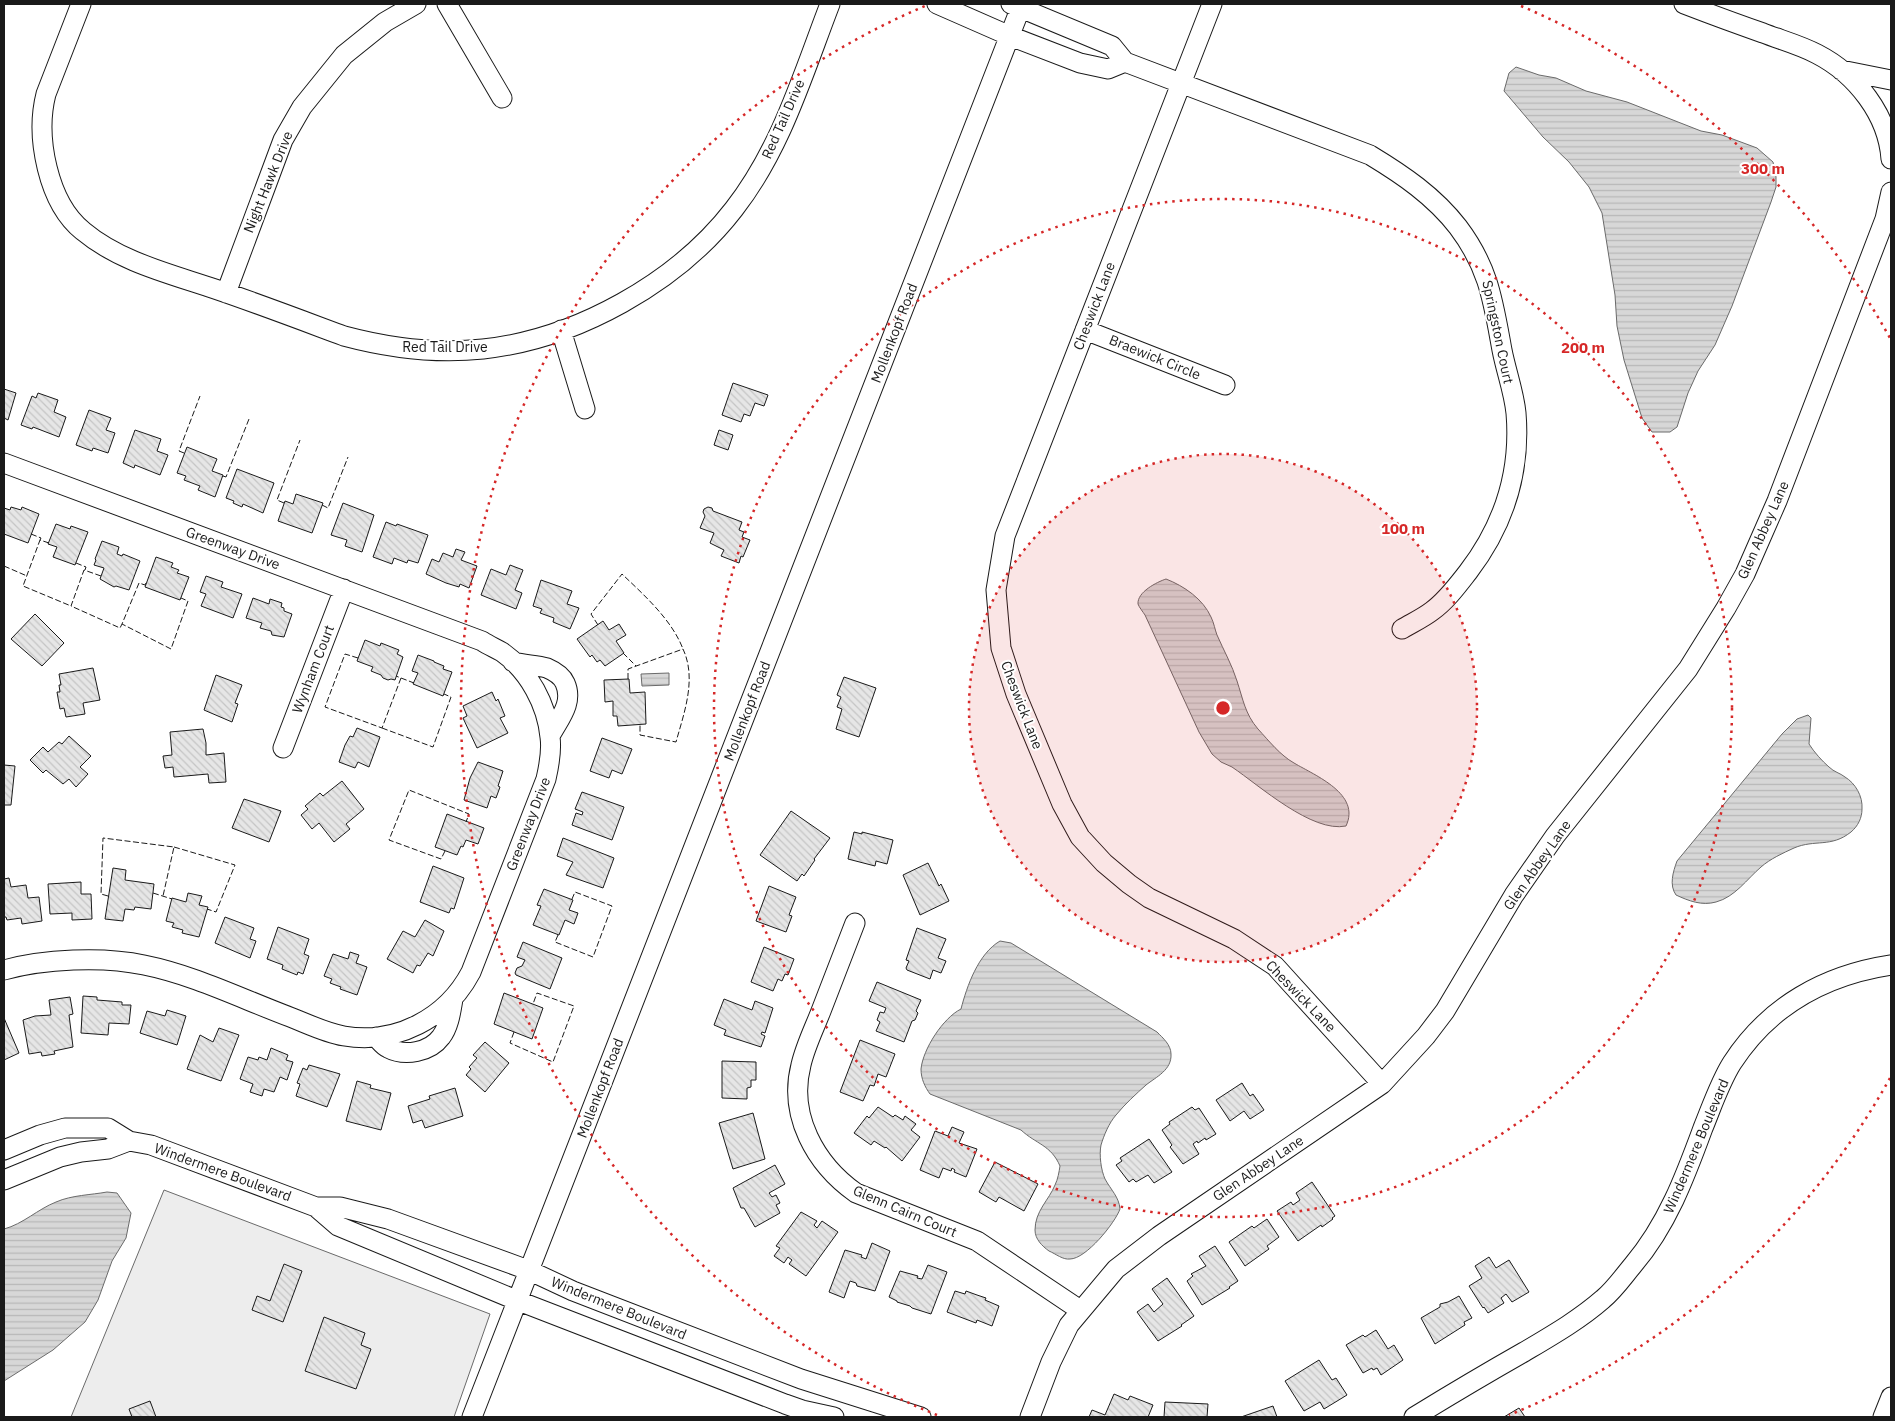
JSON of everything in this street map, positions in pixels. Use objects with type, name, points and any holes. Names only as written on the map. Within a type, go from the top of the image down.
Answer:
[{"type":"street","name":"Red Tail Drive","points":[[81,4],[43,107],[41,134],[52,185],[65,209],[82,231],[111,250],[153,268],[344,336],[370,343],[409,349],[483,349],[522,342],[561,330],[606,312],[668,274],[708,237],[734,209],[756,177],[780,134],[830,4]]},
{"type":"street","name":"Night Hawk Drive","points":[[226,293],[283,140],[302,107],[344,55],[385,22],[416,4]]},
{"type":"street","points":[[447,4],[502,98]]},
{"type":"street","points":[[937,4],[1010,36],[1080,63],[1108,69],[1125,62]]},
{"type":"street","points":[[1181,83],[1212,4]]},
{"type":"street","points":[[1684,4],[1816,53],[1842,70],[1875,107],[1885,129],[1891,159]]},
{"type":"street","name":"Mollenkopf Road","points":[[472,1417],[1010,36],[1018,5]]},
{"type":"street","name":"Springston Court","points":[[1018,5],[1112,46],[1125,62],[1370,155],[1406,177],[1435,202],[1457,226],[1474,251],[1485,274],[1516,412],[1516,458],[1512,483],[1498,524],[1489,543],[1475,563],[1452,592],[1432,611],[1402,628]]},
{"type":"street","points":[[1842,70],[1891,80]]},
{"type":"street","name":"Cheswick Lane","points":[[1181,83],[1005,536],[996,590],[1001,648],[1016,694],[1062,804],[1080,838],[1104,863],[1149,898],[1234,939],[1275,966],[1382,1084]]},
{"type":"street","name":"Glen Abbey Lane","points":[[1030,1417],[1060,1341],[1080,1310],[1116,1269],[1137,1251],[1382,1084],[1426,1036],[1445,1011],[1514,895],[1554,836],[1688,669],[1726,608],[1744,574],[1777,501],[1885,219],[1891,192]]},
{"type":"street","points":[[561,330],[585,409]]},
{"type":"street","name":"Braewick Circle","points":[[1085,330],[1226,385]]},
{"type":"street","name":"Greenway Drive","points":[[4,463],[482,641],[503,653],[526,676],[537,693],[544,710],[550,736],[549,764],[546,779],[471,972],[454,999],[418,1025],[397,1034],[376,1037],[343,1036],[181,975],[142,964],[76,960],[35,964],[4,970]]},
{"type":"street","name":"Wynham Court","points":[[283,748],[344,589]]},
{"type":"street","points":[[513,662],[549,669],[563,679],[568,690],[568,700],[550,736]]},
{"type":"street","name":"Glenn Cairn Court","points":[[855,923],[801,1065],[798,1090],[799,1108],[802,1124],[809,1141],[821,1160],[839,1181],[856,1192],[976,1241],[1080,1310]]},
{"type":"street","name":"Windermere Boulevard","points":[[1414,1417],[1569,1325],[1603,1299],[1634,1264],[1660,1227],[1678,1193],[1716,1097],[1732,1064],[1758,1028],[1796,998],[1827,983],[1872,968],[1891,965]]},
{"type":"street","points":[[376,1037],[387,1048],[398,1052],[414,1052],[430,1047],[442,1036],[454,999]]},
{"type":"street","name":"Windermere Boulevard","points":[[4,1150],[40,1134],[65,1128],[108,1128],[129,1141],[150,1145],[316,1207],[338,1226],[516,1300],[784,1404],[834,1417]]},
{"type":"street","points":[[4,1180],[60,1157],[108,1149],[129,1141]]},
{"type":"street","name":"Windermere Boulevard","points":[[316,1207],[340,1207],[388,1219],[528,1270],[573,1292],[802,1379],[920,1417]]},
{"type":"street","points":[[1883,1417],[1891,1397]]},
{"type":"shaded area","points":[[1516,67],[1539,75],[1556,78],[1586,91],[1627,102],[1701,131],[1722,135],[1757,148],[1773,162],[1776,187],[1732,306],[1715,345],[1698,371],[1688,393],[1677,427],[1670,432],[1652,432],[1642,418],[1624,360],[1617,326],[1615,295],[1602,213],[1589,187],[1569,162],[1543,137],[1504,91],[1509,73]]},
{"type":"shaded area","points":[[1166,579],[1186,589],[1208,610],[1235,675],[1250,718],[1284,756],[1324,780],[1342,795],[1347,804],[1349,815],[1346,826],[1332,826],[1302,815],[1271,796],[1212,754],[1199,732],[1145,615],[1138,604],[1144,592]]},
{"type":"shaded area","points":[[669,673],[669,685],[642,686],[641,674]]},
{"type":"shaded area","points":[[1808,715],[1811,718],[1809,744],[1826,765],[1852,783],[1858,790],[1862,812],[1856,827],[1837,840],[1802,845],[1777,856],[1723,900],[1701,903],[1676,895],[1672,883],[1677,861],[1782,734],[1797,719]]},
{"type":"shaded area","points":[[1000,941],[1011,943],[1157,1032],[1171,1051],[1171,1060],[1166,1069],[1142,1088],[1119,1111],[1109,1125],[1101,1145],[1101,1167],[1120,1209],[1106,1231],[1092,1247],[1077,1257],[1070,1259],[1062,1258],[1049,1251],[1039,1242],[1035,1233],[1037,1217],[1059,1173],[1060,1166],[1052,1153],[1021,1130],[930,1094],[922,1076],[923,1061],[935,1035],[947,1019],[961,1009],[974,971],[985,954]]},
{"type":"shaded area","points":[[164,1190],[490,1314],[454,1417],[71,1417]]},
{"type":"shaded area","points":[[107,1192],[117,1193],[131,1213],[126,1238],[112,1261],[98,1300],[85,1322],[53,1350],[4,1381],[4,1229],[18,1224],[49,1205],[62,1200]]},
{"type":"building","points":[[733,383],[768,395],[764,406],[755,403],[750,416],[744,414],[741,422],[722,415]]},
{"type":"building","points":[[4,389],[16,393],[8,420],[4,418]]},
{"type":"building","points":[[38,393],[58,400],[54,412],[66,417],[59,437],[33,427],[32,429],[21,425],[32,396],[36,398]]},
{"type":"building","points":[[89,410],[111,418],[106,430],[115,433],[108,453],[93,448],[92,451],[76,445]]},
{"type":"building","points":[[135,430],[161,439],[157,451],[168,455],[160,475],[135,465],[134,468],[123,463]]},
{"type":"building","points":[[719,430],[733,435],[728,450],[714,445]]},
{"type":"building","points":[[187,447],[217,459],[212,471],[223,475],[215,497],[198,490],[200,486],[184,480],[186,476],[177,473]]},
{"type":"building","points":[[237,469],[274,483],[263,513],[243,504],[242,507],[226,498]]},
{"type":"building","points":[[296,494],[323,503],[312,533],[278,521],[285,501],[293,504]]},
{"type":"building","points":[[343,503],[374,515],[362,552],[345,546],[347,540],[331,535]]},
{"type":"building","points":[[11,507],[21,510],[22,507],[39,514],[28,543],[4,534],[4,508],[10,510]]},
{"type":"building","points":[[712,508],[713,511],[742,522],[739,530],[744,532],[742,537],[750,540],[739,563],[721,556],[724,550],[710,543],[714,533],[700,528],[705,516],[704,509]]},
{"type":"building","points":[[386,522],[428,535],[418,563],[408,560],[407,563],[394,558],[392,564],[373,557]]},
{"type":"building","points":[[56,524],[70,529],[71,526],[88,532],[75,565],[53,557],[57,547],[48,544]]},
{"type":"building","points":[[102,541],[119,547],[117,554],[122,556],[123,554],[140,561],[129,590],[114,587],[100,579],[104,568],[94,565]]},
{"type":"building","points":[[456,549],[465,552],[461,560],[477,566],[469,588],[460,584],[459,587],[446,583],[426,574],[432,559],[439,562],[443,553],[453,557]]},
{"type":"building","points":[[156,557],[173,563],[171,567],[179,570],[177,573],[189,577],[180,600],[145,587]]},
{"type":"building","points":[[510,565],[523,570],[515,590],[522,593],[516,609],[481,595],[491,569],[506,575]]},
{"type":"building","points":[[206,576],[223,582],[221,587],[242,594],[233,618],[201,606],[206,594],[200,592]]},
{"type":"building","points":[[541,580],[572,591],[567,604],[579,608],[570,629],[553,622],[554,618],[540,613],[542,609],[533,606]]},
{"type":"building","points":[[253,598],[269,604],[270,599],[282,603],[281,607],[284,608],[284,611],[292,614],[284,637],[272,635],[271,631],[260,628],[262,623],[246,618]]},
{"type":"building","points":[[35,614],[64,643],[42,666],[11,639]]},
{"type":"building","points":[[603,621],[609,630],[619,624],[626,635],[616,641],[624,653],[605,666],[600,660],[597,662],[592,655],[590,657],[577,639]]},
{"type":"building","points":[[365,640],[380,646],[381,643],[399,650],[397,654],[403,657],[395,680],[383,678],[381,675],[371,671],[373,667],[357,661]]},
{"type":"building","points":[[418,655],[444,666],[443,669],[452,672],[443,696],[413,684],[418,673],[412,671]]},
{"type":"building","points":[[93,668],[100,700],[83,703],[85,714],[66,717],[64,708],[60,709],[57,692],[60,692],[59,685],[61,685],[59,674]]},
{"type":"building","points":[[216,675],[242,685],[235,703],[238,704],[232,722],[204,710]]},
{"type":"building","points":[[844,677],[876,688],[859,737],[836,729],[842,709],[837,707],[841,697],[837,695]]},
{"type":"building","points":[[629,679],[630,693],[645,692],[646,724],[618,726],[617,716],[613,716],[613,701],[605,702],[604,680]]},
{"type":"building","points":[[492,692],[496,701],[498,699],[505,716],[500,718],[508,733],[477,748],[463,718],[467,716],[463,706]]},
{"type":"building","points":[[357,728],[380,737],[369,767],[358,762],[355,768],[339,762],[345,745],[350,736],[353,737]]},
{"type":"building","points":[[203,729],[206,755],[224,753],[226,782],[209,783],[208,774],[174,777],[173,767],[165,768],[163,756],[172,755],[170,732]]},
{"type":"building","points":[[69,736],[91,756],[80,767],[88,774],[76,787],[69,779],[63,784],[46,770],[43,773],[30,760],[43,747],[48,752],[59,742],[62,744]]},
{"type":"building","points":[[602,738],[632,749],[622,774],[612,770],[609,778],[590,771]]},
{"type":"building","points":[[478,762],[503,771],[496,798],[491,796],[487,808],[464,800],[470,778]]},
{"type":"building","points":[[4,765],[15,766],[11,805],[4,805]]},
{"type":"building","points":[[342,781],[364,809],[346,824],[350,829],[334,842],[319,823],[312,829],[301,815],[308,809],[305,806],[320,793],[323,796]]},
{"type":"building","points":[[582,792],[624,807],[612,840],[572,825],[576,813],[582,815],[583,812],[575,809]]},
{"type":"building","points":[[244,799],[281,811],[269,842],[232,828]]},
{"type":"building","points":[[791,811],[830,838],[804,876],[802,874],[797,881],[760,855]]},
{"type":"building","points":[[447,814],[484,828],[478,844],[466,840],[457,855],[435,847]]},
{"type":"building","points":[[854,832],[862,834],[862,832],[893,840],[887,864],[876,861],[875,866],[848,859]]},
{"type":"building","points":[[563,838],[614,858],[603,888],[566,875],[573,862],[557,856]]},
{"type":"building","points":[[928,863],[949,901],[920,915],[903,875]]},
{"type":"building","points":[[433,866],[464,878],[454,909],[451,908],[449,913],[420,902]]},
{"type":"building","points":[[113,868],[126,870],[125,880],[154,884],[151,909],[135,907],[134,910],[125,909],[123,921],[105,919]]},
{"type":"building","points":[[9,878],[11,887],[26,885],[28,898],[39,897],[42,921],[22,924],[21,918],[7,920],[4,917],[4,879]]},
{"type":"building","points":[[81,882],[81,894],[91,894],[92,919],[72,920],[72,913],[50,914],[48,884]]},
{"type":"building","points":[[769,886],[796,897],[789,915],[792,916],[786,932],[756,921]]},
{"type":"building","points":[[544,889],[573,900],[569,910],[578,913],[574,924],[565,920],[559,935],[533,925],[541,906],[537,905]]},
{"type":"building","points":[[188,893],[202,896],[199,905],[208,907],[199,937],[182,933],[183,930],[172,927],[174,923],[166,921],[172,898],[186,902]]},
{"type":"building","points":[[225,917],[254,928],[250,939],[256,941],[250,958],[215,943]]},
{"type":"building","points":[[425,920],[444,931],[433,956],[428,953],[420,966],[417,965],[413,973],[387,959],[403,931],[415,937]]},
{"type":"building","points":[[278,927],[309,939],[304,954],[309,956],[303,974],[298,972],[297,975],[282,969],[283,965],[267,959]]},
{"type":"building","points":[[917,928],[946,939],[938,958],[946,961],[941,973],[933,970],[930,979],[906,968],[909,961],[906,960]]},
{"type":"building","points":[[523,942],[562,958],[550,989],[516,975],[517,968],[522,966],[525,960],[517,957]]},
{"type":"building","points":[[764,947],[794,959],[788,975],[785,974],[782,981],[778,979],[773,991],[751,982]]},
{"type":"building","points":[[350,952],[359,955],[356,963],[367,967],[357,995],[340,989],[341,987],[330,983],[332,979],[324,976],[333,954],[348,959]]},
{"type":"building","points":[[877,982],[921,1000],[916,1011],[918,1013],[915,1020],[912,1021],[904,1042],[876,1031],[880,1022],[877,1020],[880,1012],[884,1013],[886,1008],[869,1001]]},
{"type":"building","points":[[504,993],[543,1008],[532,1039],[494,1024]]},
{"type":"building","points":[[83,996],[97,997],[97,1000],[122,1002],[122,1005],[131,1005],[129,1024],[109,1023],[108,1035],[81,1033]]},
{"type":"building","points":[[70,997],[73,1014],[69,1015],[73,1047],[54,1051],[55,1054],[42,1056],[41,1052],[29,1054],[23,1020],[35,1016],[51,1015],[49,1000]]},
{"type":"building","points":[[724,999],[752,1010],[755,1001],[773,1008],[765,1033],[762,1032],[761,1034],[765,1036],[761,1047],[724,1035],[726,1030],[714,1025]]},
{"type":"building","points":[[167,1010],[186,1016],[177,1045],[140,1033],[147,1011],[165,1016]]},
{"type":"building","points":[[4,1018],[19,1053],[4,1060]]},
{"type":"building","points":[[219,1028],[239,1035],[221,1081],[187,1069],[200,1035],[213,1042]]},
{"type":"building","points":[[860,1040],[895,1054],[886,1077],[878,1074],[874,1086],[870,1085],[863,1101],[840,1092]]},
{"type":"building","points":[[485,1042],[509,1063],[485,1092],[466,1075],[471,1069],[469,1067],[477,1058],[473,1055]]},
{"type":"building","points":[[271,1048],[288,1055],[286,1060],[293,1062],[287,1080],[280,1077],[274,1092],[264,1089],[262,1096],[250,1092],[253,1084],[240,1079],[248,1057],[258,1060],[259,1057],[267,1060]]},
{"type":"building","points":[[722,1061],[756,1062],[756,1080],[751,1080],[751,1087],[747,1088],[747,1099],[722,1098]]},
{"type":"building","points":[[309,1065],[340,1074],[327,1107],[296,1096],[300,1084],[297,1083],[303,1068],[307,1070]]},
{"type":"building","points":[[357,1081],[371,1085],[370,1088],[391,1093],[381,1130],[346,1121]]},
{"type":"building","points":[[1242,1083],[1250,1096],[1253,1094],[1264,1110],[1250,1119],[1244,1111],[1230,1121],[1216,1100]]},
{"type":"building","points":[[455,1088],[463,1116],[425,1128],[422,1120],[413,1123],[408,1106],[430,1099],[429,1096]]},
{"type":"building","points":[[878,1107],[893,1117],[895,1115],[903,1120],[905,1116],[916,1124],[911,1130],[920,1137],[902,1161],[886,1147],[874,1141],[871,1145],[854,1133],[867,1116],[869,1118]]},
{"type":"building","points":[[1192,1107],[1195,1110],[1199,1108],[1216,1134],[1206,1140],[1205,1138],[1193,1144],[1199,1154],[1183,1164],[1170,1147],[1172,1145],[1162,1130],[1170,1124],[1169,1122]]},
{"type":"building","points":[[753,1113],[765,1159],[733,1169],[719,1123]]},
{"type":"building","points":[[952,1127],[964,1132],[959,1143],[977,1149],[966,1177],[954,1172],[955,1170],[952,1168],[951,1171],[943,1168],[939,1178],[920,1170],[935,1131],[948,1136]]},
{"type":"building","points":[[1149,1139],[1172,1172],[1154,1183],[1148,1175],[1136,1182],[1133,1179],[1129,1182],[1116,1165],[1122,1161],[1120,1158]]},
{"type":"building","points":[[995,1162],[1038,1184],[1024,1211],[999,1197],[996,1202],[979,1192]]},
{"type":"building","points":[[775,1165],[785,1184],[769,1193],[772,1197],[776,1195],[780,1203],[776,1205],[780,1213],[755,1227],[744,1208],[741,1208],[733,1188]]},
{"type":"building","points":[[1312,1182],[1335,1216],[1322,1227],[1321,1225],[1298,1241],[1277,1211],[1291,1202],[1293,1205],[1300,1200],[1296,1193]]},
{"type":"building","points":[[801,1212],[817,1221],[814,1225],[817,1228],[822,1221],[838,1232],[806,1276],[789,1264],[792,1260],[788,1257],[784,1263],[774,1256],[780,1248],[776,1246]]},
{"type":"building","points":[[1267,1219],[1279,1237],[1267,1246],[1269,1249],[1245,1266],[1229,1242],[1252,1226],[1254,1228]]},
{"type":"building","points":[[872,1243],[890,1251],[875,1291],[857,1286],[856,1283],[850,1281],[844,1298],[829,1292],[845,1250],[862,1255],[861,1257],[866,1259]]},
{"type":"building","points":[[1215,1246],[1238,1281],[1202,1305],[1187,1281],[1193,1276],[1191,1274],[1206,1266],[1199,1256]]},
{"type":"building","points":[[1489,1257],[1496,1268],[1509,1260],[1529,1292],[1512,1302],[1506,1294],[1501,1298],[1504,1303],[1488,1313],[1469,1286],[1482,1278],[1475,1266]]},
{"type":"building","points":[[284,1264],[302,1271],[283,1322],[252,1310],[257,1296],[270,1301]]},
{"type":"building","points":[[928,1265],[947,1272],[931,1314],[897,1302],[889,1297],[900,1271],[922,1279]]},
{"type":"building","points":[[1167,1278],[1194,1316],[1158,1341],[1137,1312],[1148,1304],[1154,1312],[1163,1304],[1152,1289]]},
{"type":"building","points":[[955,1291],[965,1294],[966,1291],[986,1298],[985,1300],[999,1306],[992,1326],[977,1320],[976,1323],[947,1312]]},
{"type":"building","points":[[1459,1296],[1472,1318],[1464,1322],[1465,1325],[1435,1344],[1421,1318],[1440,1307],[1440,1304]]},
{"type":"building","points":[[324,1317],[365,1333],[361,1345],[371,1349],[356,1389],[305,1371]]},
{"type":"building","points":[[1376,1330],[1388,1349],[1394,1345],[1403,1360],[1381,1375],[1377,1368],[1373,1370],[1372,1368],[1363,1373],[1346,1345]]},
{"type":"building","points":[[1319,1360],[1332,1380],[1336,1378],[1347,1395],[1324,1409],[1320,1402],[1304,1411],[1285,1381]]},
{"type":"building","points":[[1114,1394],[1128,1400],[1130,1396],[1153,1405],[1148,1417],[1089,1417],[1092,1410],[1105,1415]]},
{"type":"building","points":[[150,1401],[156,1417],[132,1417],[129,1409]]},
{"type":"building","points":[[1165,1402],[1208,1404],[1207,1417],[1164,1417]]},
{"type":"building","points":[[1273,1406],[1277,1417],[1241,1417]]},
{"type":"building","points":[[1519,1408],[1525,1417],[1504,1417]]},
{"type":"fence","points":[[184,453],[179,451],[200,396]]},
{"type":"fence","points":[[223,476],[226,477],[249,419]]},
{"type":"fence","points":[[284,503],[277,500],[300,440]]},
{"type":"fence","points":[[322,505],[328,508],[348,457]]},
{"type":"fence","points":[[31,534],[41,538],[40,540]]},
{"type":"fence","points":[[49,543],[40,540],[23,586],[71,606]]},
{"type":"fence","points":[[76,563],[86,567],[85,570]]},
{"type":"fence","points":[[4,566],[27,576]]},
{"type":"fence","points":[[101,576],[84,570],[71,606],[120,628],[122,624]]},
{"type":"fence","points":[[598,625],[591,614],[622,574],[665,618],[683,649]]},
{"type":"fence","points":[[146,583],[145,585],[139,583],[122,624],[171,649],[188,601],[181,598]]},
{"type":"fence","points":[[628,679],[628,669],[683,649],[687,660],[689,684],[688,696],[676,742],[640,735],[640,725]]},
{"type":"fence","points":[[623,653],[636,666]]},
{"type":"fence","points":[[358,658],[345,654],[325,707],[382,728],[401,678],[396,676]]},
{"type":"fence","points":[[401,678],[414,683]]},
{"type":"fence","points":[[382,728],[433,747],[451,697],[444,694]]},
{"type":"fence","points":[[445,851],[441,859],[389,840],[409,790],[469,814],[466,822]]},
{"type":"fence","points":[[108,896],[101,894],[103,838],[174,847],[163,896]]},
{"type":"fence","points":[[174,847],[235,865],[216,912],[207,909]]},
{"type":"fence","points":[[558,935],[555,942],[593,957],[612,906],[575,892],[572,899]]},
{"type":"fence","points":[[153,893],[172,899]]},
{"type":"fence","points":[[514,1032],[510,1043],[553,1062],[574,1006],[537,993],[533,1004]]}]
